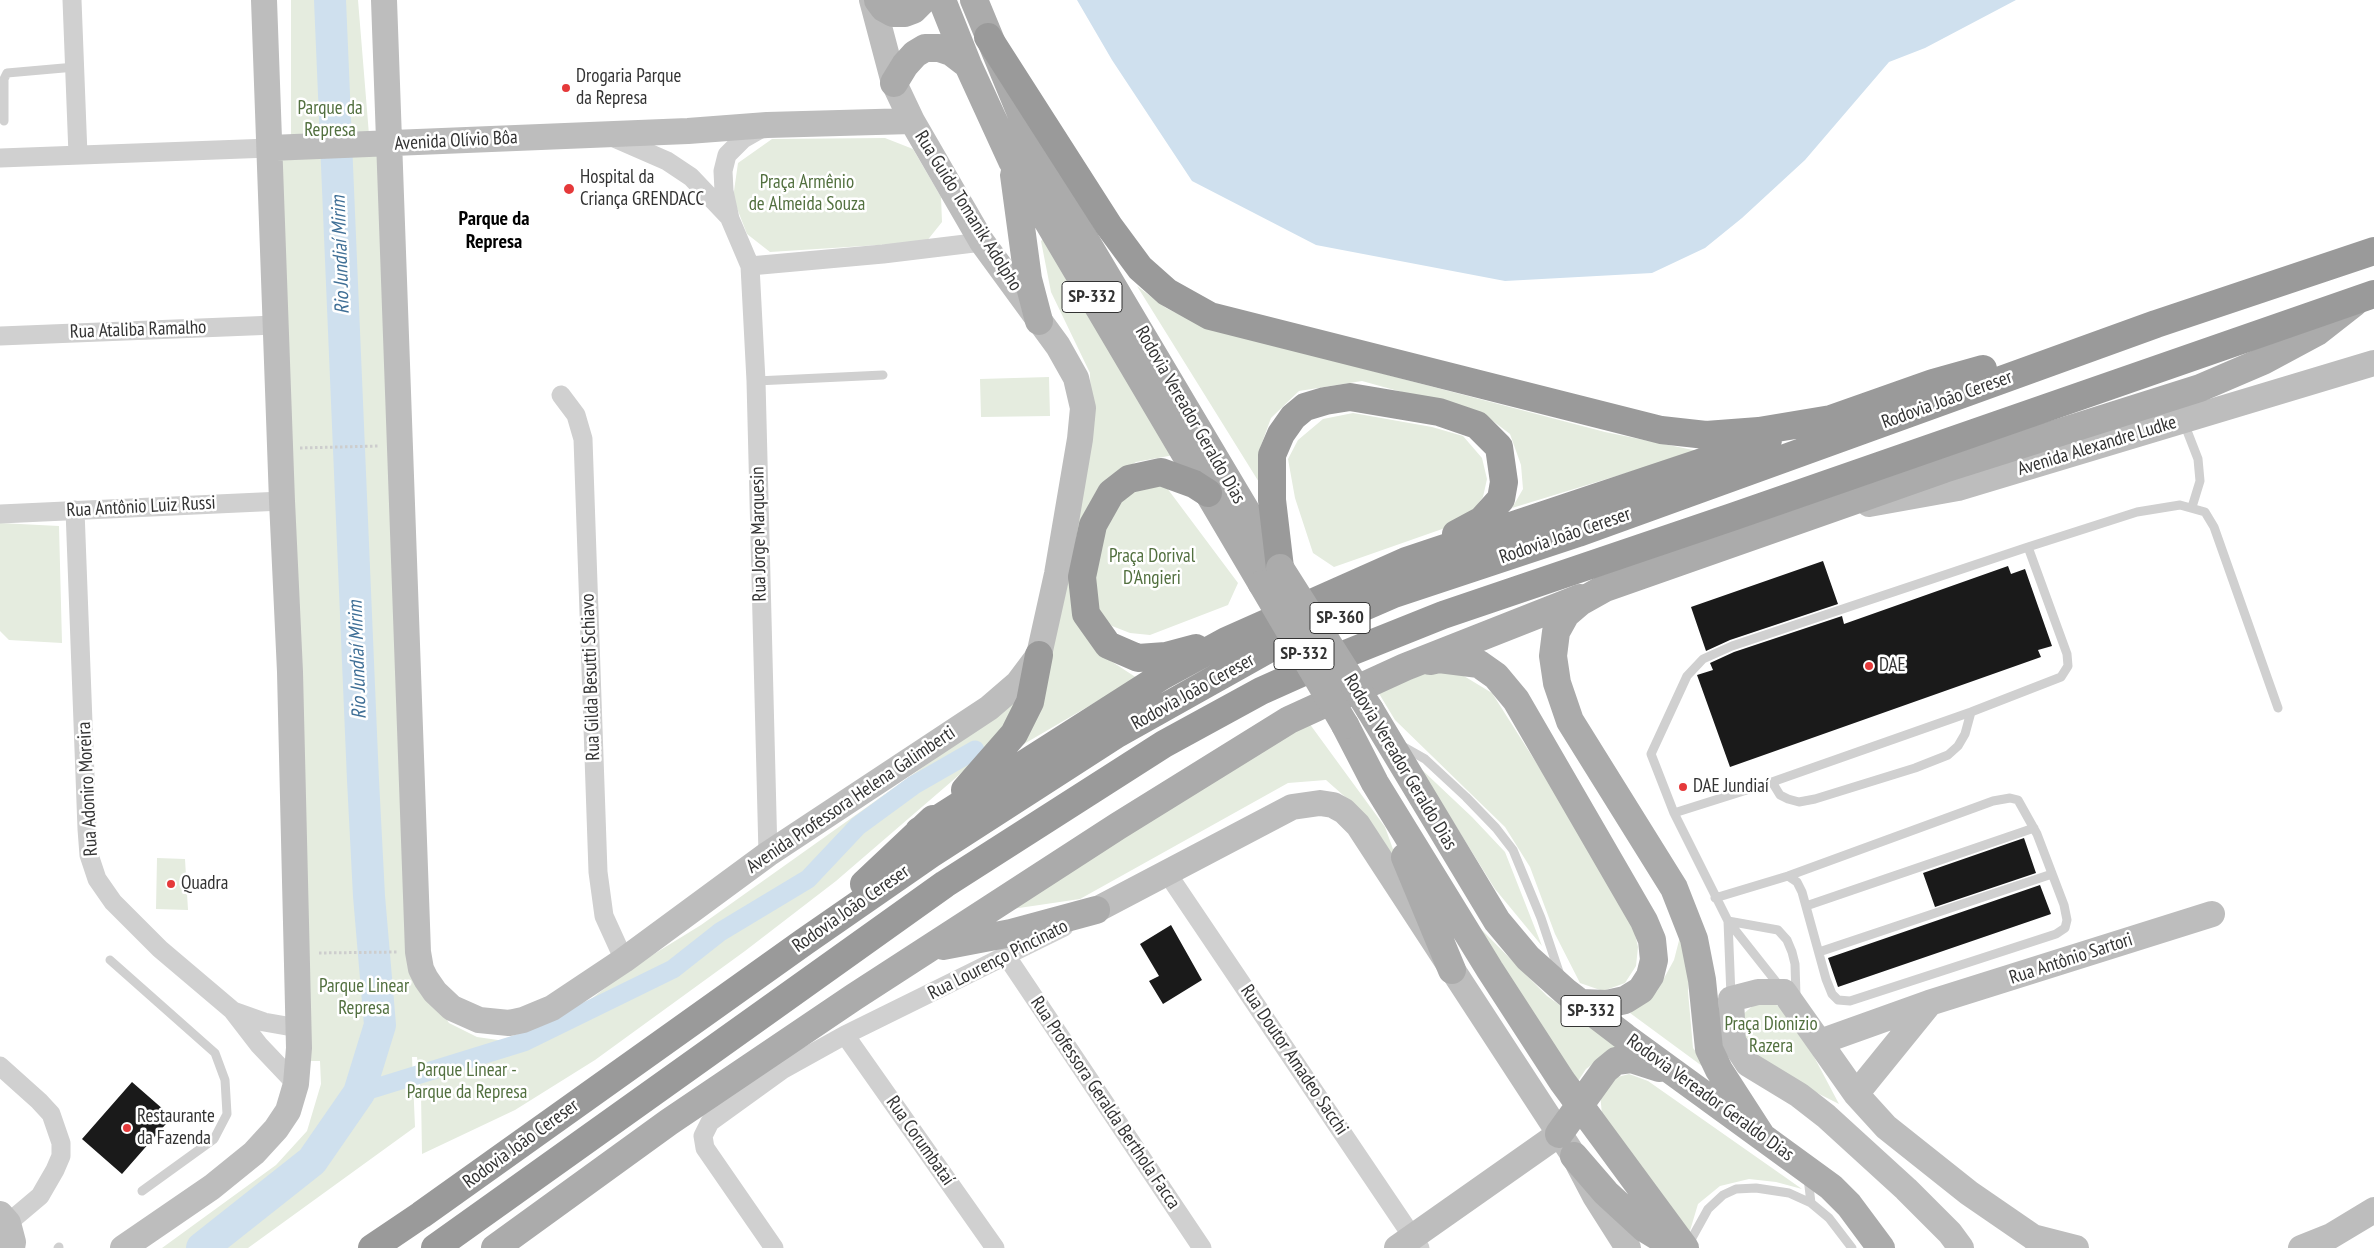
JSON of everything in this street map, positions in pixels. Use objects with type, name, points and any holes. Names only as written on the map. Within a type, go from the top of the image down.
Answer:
[{"type":"highway","points":[[988,38],[1109,226],[1140,268],[1167,292],[1210,316],[1661,430],[1706,435],[1759,431],[1831,419]]},
{"type":"highway","name":"Rodovia João Cereser","points":[[374,1246],[421,1216],[804,942],[931,854],[1116,734],[1272,648],[1394,594],[1578,532],[2156,324],[2374,251]]},
{"type":"highway","name":"Rodovia João Cereser","points":[[435,1248],[945,884],[1164,744],[1261,691],[1328,660],[1443,615],[1732,517],[2367,296]]},
{"type":"highway","points":[[1406,561],[1942,380],[2034,354],[2156,324]]},
{"type":"highway","points":[[919,831],[1162,676],[1226,641],[1406,561],[1482,520],[1501,499],[1504,482],[1499,447],[1477,425],[1439,412],[1350,397],[1325,401],[1305,407],[1293,417],[1281,434],[1272,455],[1271,576]]},
{"type":"highway","points":[[1208,493],[1194,484],[1161,472],[1129,479],[1112,493],[1093,525],[1082,577],[1086,614],[1108,645],[1138,658],[1166,656],[1226,641]]},
{"type":"highway","points":[[804,942],[919,831],[968,787],[1014,734],[1030,702],[1040,655]]},
{"type":"main road","points":[[878,0],[884,8],[893,13],[905,13],[913,10],[923,0]]},
{"type":"main road","name":"Rodovia Vereador Geraldo Dias","points":[[942,0],[968,65],[1012,161],[1208,493],[1370,710],[1497,920],[1528,958],[1573,997],[1806,1167],[1849,1205],[1875,1244]]},
{"type":"main road","name":"Rodovia Vereador Geraldo Dias","points":[[974,0],[988,38],[1034,145],[1271,576],[1344,725],[1376,783],[1490,970],[1580,1105],[1685,1248]]},
{"type":"main road","points":[[894,83],[905,65],[915,54],[925,48],[939,48],[951,52],[968,65]]},
{"type":"main road","points":[[1012,161],[1028,279],[1039,322]]},
{"type":"main road","points":[[496,1248],[670,1122],[929,948],[1118,826],[1289,720],[1405,667],[1605,588],[1944,469],[2200,388],[2263,361],[2317,332],[2367,296]]},
{"type":"main road","points":[[1605,588],[1580,602],[1566,614],[1556,632],[1553,656],[1557,683],[1570,721],[1674,888],[1694,939],[1702,980],[1709,1049],[1719,1070],[1761,1135]]},
{"type":"main road","points":[[1405,667],[1439,659],[1479,664],[1496,676],[1516,700],[1644,920],[1652,940],[1654,960],[1650,976],[1641,990],[1625,1000],[1607,1004],[1573,997]]},
{"type":"main road","points":[[1376,783],[1452,970]]},
{"type":"main road","points":[[929,948],[1011,933],[1096,910]]},
{"type":"main road","points":[[1558,1134],[1606,1070],[1616,1061],[1631,1059],[1675,1073]]},
{"type":"main road","points":[[1574,1156],[1606,1193],[1644,1228],[1670,1244],[1685,1248]]},
{"type":"street","points":[[72,0],[78,155]]},
{"type":"street","points":[[123,1248],[212,1187],[254,1153],[276,1129],[288,1111],[296,1084],[298,1028],[290,672],[275,325],[264,0]]},
{"type":"street","name":"Avenida Professora Helena Galimberti","points":[[384,0],[418,952],[421,969],[435,992],[452,1008],[467,1016],[492,1022],[509,1023],[537,1015],[552,1008],[624,960],[768,854],[989,708],[1018,683],[1040,655],[1057,574],[1074,472]]},
{"type":"street","name":"Rua Guido Tomanik Adolpho","points":[[872,0],[894,83],[912,121],[982,242],[1058,346],[1076,378],[1082,408],[1080,440],[1074,472]]},
{"type":"street","name":"Avenida Olívio Bôa","points":[[0,158],[389,144],[767,125],[912,121]]},
{"type":"street","name":"Rua Jorge Marquesin","points":[[767,125],[743,139],[727,155],[723,171],[724,191],[730,219],[750,266],[756,381],[768,854]]},
{"type":"street","name":"Rua Jorge Marquesin","points":[[606,134],[668,161],[691,177],[730,219]]},
{"type":"street","points":[[750,266],[883,254],[982,242]]},
{"type":"street","name":"Rua Ataliba Ramalho","points":[[0,336],[275,325]]},
{"type":"street","name":"Avenida Alexandre Ludke","points":[[1817,514],[1958,488],[2374,364]]},
{"type":"street","name":"Rua Gilda Besutti Schiavo","points":[[561,395],[576,414],[583,440],[598,872],[604,916],[624,960]]},
{"type":"street","name":"Rua Antônio Luiz Russi","points":[[0,514],[282,501]]},
{"type":"street","name":"Rua Adoniro Moreira","points":[[75,510],[89,855],[97,878],[113,902],[160,949],[232,1010],[259,1045],[296,1084]]},
{"type":"street","name":"Rua Lourenço Pincinato","points":[[774,1248],[705,1148],[704,1136],[710,1122],[782,1070],[846,1034],[1007,957],[1292,807],[1320,802],[1333,805],[1344,811],[1358,825],[1574,1156],[1594,1196],[1628,1248]]},
{"type":"street","name":"Rua Doutor Amadeo Sacchi","points":[[1167,873],[1410,1244]]},
{"type":"street","name":"Rua Antônio Sartori","points":[[1820,1042],[1929,1003],[2212,914]]},
{"type":"street","name":"Rua Professora Geralda Berthola Facca","points":[[1007,957],[1202,1248]]},
{"type":"street","points":[[1961,1248],[1950,1233],[1906,1189],[1826,1116],[1799,1095],[1748,1064],[1733,1041],[1731,999],[1758,992],[1790,999],[1856,1094],[1886,1127],[1969,1193],[2038,1242],[2076,1248]]},
{"type":"street","points":[[1856,1094],[1929,1003]]},
{"type":"street","name":"Rua Adoniro Moreira","points":[[232,1010],[264,1022],[298,1028]]},
{"type":"street","name":"Rua Corumbataí","points":[[846,1034],[996,1248]]},
{"type":"street","points":[[0,1066],[51,1114],[61,1143],[61,1156],[40,1196],[6,1228]]},
{"type":"street","points":[[1410,1244],[1558,1134]]},
{"type":"street","points":[[2301,1248],[2331,1236],[2374,1210]]},
{"type":"lane","points":[[4,121],[4,78],[7,73],[75,67]]},
{"type":"lane","points":[[756,381],[883,375]]},
{"type":"lane","points":[[2183,420],[2198,459],[2200,480],[2192,507]]},
{"type":"lane","points":[[1790,999],[1728,921],[1674,814],[1651,754],[1687,676],[1703,659],[1732,646],[2028,547],[2138,512],[2180,504],[2205,512],[2214,527],[2278,708]]},
{"type":"lane","points":[[1674,814],[1772,782],[1971,712],[2053,682],[2061,677],[2068,666],[2067,654],[2028,547]]},
{"type":"lane","points":[[1772,782],[1780,795],[1788,800],[1799,802],[1815,799],[1915,768],[1948,755],[1958,746],[1971,712]]},
{"type":"lane","points":[[1385,736],[1425,759],[1472,803],[1496,828],[1513,850],[1573,997]]},
{"type":"lane","points":[[1715,898],[1788,876],[1993,801],[2010,798],[2018,800],[2034,828],[2067,920],[2066,928],[2046,937],[1850,1001],[1838,1000],[1832,994],[1797,882],[1788,876]]},
{"type":"lane","points":[[1806,906],[2034,828]]},
{"type":"lane","points":[[1819,952],[2052,874]]},
{"type":"lane","points":[[1728,921],[1731,999]]},
{"type":"lane","points":[[1728,921],[1766,926],[1778,930],[1787,940],[1795,964],[1790,999]]},
{"type":"lane","points":[[110,960],[215,1053],[226,1080],[228,1114],[214,1140],[142,1191]]},
{"type":"lane","points":[[1806,1167],[1811,1203]]},
{"type":"lane","points":[[1685,1248],[1708,1209],[1723,1195],[1736,1189],[1756,1188],[1789,1193],[1811,1203],[1829,1218],[1875,1244]]},
{"type":"path","points":[[318,448],[376,446]]},
{"type":"path","points":[[317,953],[407,952]]},
{"type":"green space","name":"Parque Linear Represa","points":[[291,0],[358,0],[370,147],[383,146],[422,982],[449,1023],[477,1037],[505,1041],[528,1035],[576,1011],[628,970],[701,925],[1016,701],[1002,738],[836,881],[745,951],[595,1060],[515,1110],[422,1154],[421,1094],[417,1057],[412,1057],[415,1127],[248,1248],[162,1248],[276,1165],[307,1131],[321,1084],[320,1061],[304,1061],[274,152],[291,151]]},
{"type":"green space","name":"Praça Armênio de Almeida Souza","points":[[885,138],[913,149],[941,197],[942,222],[926,242],[770,252],[747,234],[733,198],[738,163],[772,139]]},
{"type":"green space","points":[[1046,236],[1174,455],[1136,462],[1106,482],[1086,512],[1097,652],[1137,678],[1017,748],[1091,426],[1090,373],[1051,292],[1041,241]]},
{"type":"green space","points":[[1137,286],[1166,308],[1205,327],[1605,432],[1698,451],[1512,508],[1523,489],[1521,465],[1510,434],[1485,415],[1362,381],[1299,391],[1271,418],[1259,451],[1262,487]]},
{"type":"green space","points":[[1049,377],[1050,416],[981,417],[980,379]]},
{"type":"green space","points":[[1353,413],[1432,427],[1463,436],[1482,458],[1487,479],[1483,497],[1465,521],[1334,567],[1313,553],[1295,498],[1288,459],[1298,440],[1323,419]]},
{"type":"green space","name":"Praça Dorival D'Angieri","points":[[1161,480],[1238,583],[1228,605],[1150,635],[1130,633],[1112,626],[1097,612],[1092,567],[1106,502]]},
{"type":"green space","points":[[0,523],[59,526],[62,643],[9,640],[0,631]]},
{"type":"green space","points":[[1413,666],[1454,670],[1492,693],[1629,909],[1638,947],[1636,966],[1625,983],[1603,991],[1580,983],[1555,934],[1530,867],[1505,827],[1395,720],[1372,682]]},
{"type":"green space","points":[[1309,723],[1385,827],[1407,888],[1361,811],[1326,780],[1288,783],[1080,899],[985,913]]},
{"type":"green space","points":[[1419,767],[1472,817],[1505,852],[1542,946],[1495,889]]},
{"type":"green space","name":"Quadra","points":[[157,858],[185,859],[188,910],[156,909]]},
{"type":"green space","points":[[1684,921],[1690,958],[1688,992],[1693,1048],[1717,1077],[1630,1013],[1657,991],[1674,960]]},
{"type":"green space","points":[[1476,924],[1547,996],[1624,1051],[1602,1057],[1586,1069],[1576,1084]]},
{"type":"green space","name":"Praça Dionizio Razera","points":[[1755,1004],[1775,1004],[1793,1017],[1839,1104],[1756,1062],[1740,1046],[1742,1015]]},
{"type":"green space","points":[[1629,1074],[1648,1081],[1802,1189],[1776,1182],[1749,1179],[1720,1186],[1698,1204],[1689,1234],[1602,1115],[1600,1093],[1614,1078]]},
{"type":"water","points":[[1077,0],[2016,0],[1925,48],[1889,62],[1805,160],[1742,218],[1705,248],[1652,273],[1505,281],[1316,245],[1192,181],[1112,60]]},
{"type":"building","points":[[1823,561],[1838,604],[1730,640],[1706,651],[1691,607]]},
{"type":"building","name":"DAE","points":[[2008,566],[2011,574],[2025,569],[2052,646],[2038,650],[2041,657],[1730,767],[1697,675],[1713,670],[1710,663],[1734,652],[1842,616],[1844,624]]},
{"type":"building","points":[[2024,838],[2036,873],[1935,907],[1923,873]]},
{"type":"building","points":[[2040,885],[2051,914],[1838,987],[1828,958]]},
{"type":"building","points":[[1171,925],[1202,980],[1163,1004],[1149,981],[1159,976],[1140,944]]},
{"type":"building","name":"Restaurante da Fazenda","points":[[132,1082],[172,1117],[122,1174],[82,1139]]},
{"type":"waterway","name":"Rio Jundiaí Mirim","points":[[202,1248],[312,1161],[359,1093],[380,1025],[369,896],[363,780],[330,0]]},
{"type":"waterway","points":[[359,1093],[524,1042],[673,969],[720,932],[808,879],[858,826],[914,785],[975,750]]},
{"type":"place","name":"Drogaria Parque da Represa","points":[[566,88]]},
{"type":"place","name":"Hospital da Criança GRENDACC","points":[[569,189]]},
{"type":"place","name":"DAE","points":[[1869,666]]},
{"type":"place","name":"DAE Jundiaí","points":[[1683,787]]},
{"type":"place","name":"Quadra","points":[[171,884]]},
{"type":"place","name":"Restaurante da Fazenda","points":[[127,1128]]},
{"type":"district","name":"Parque da Represa","points":[[494,230]]},
{"type":"park label","name":"Parque Linear - Parque da Represa","points":[[467,1082]]}]
